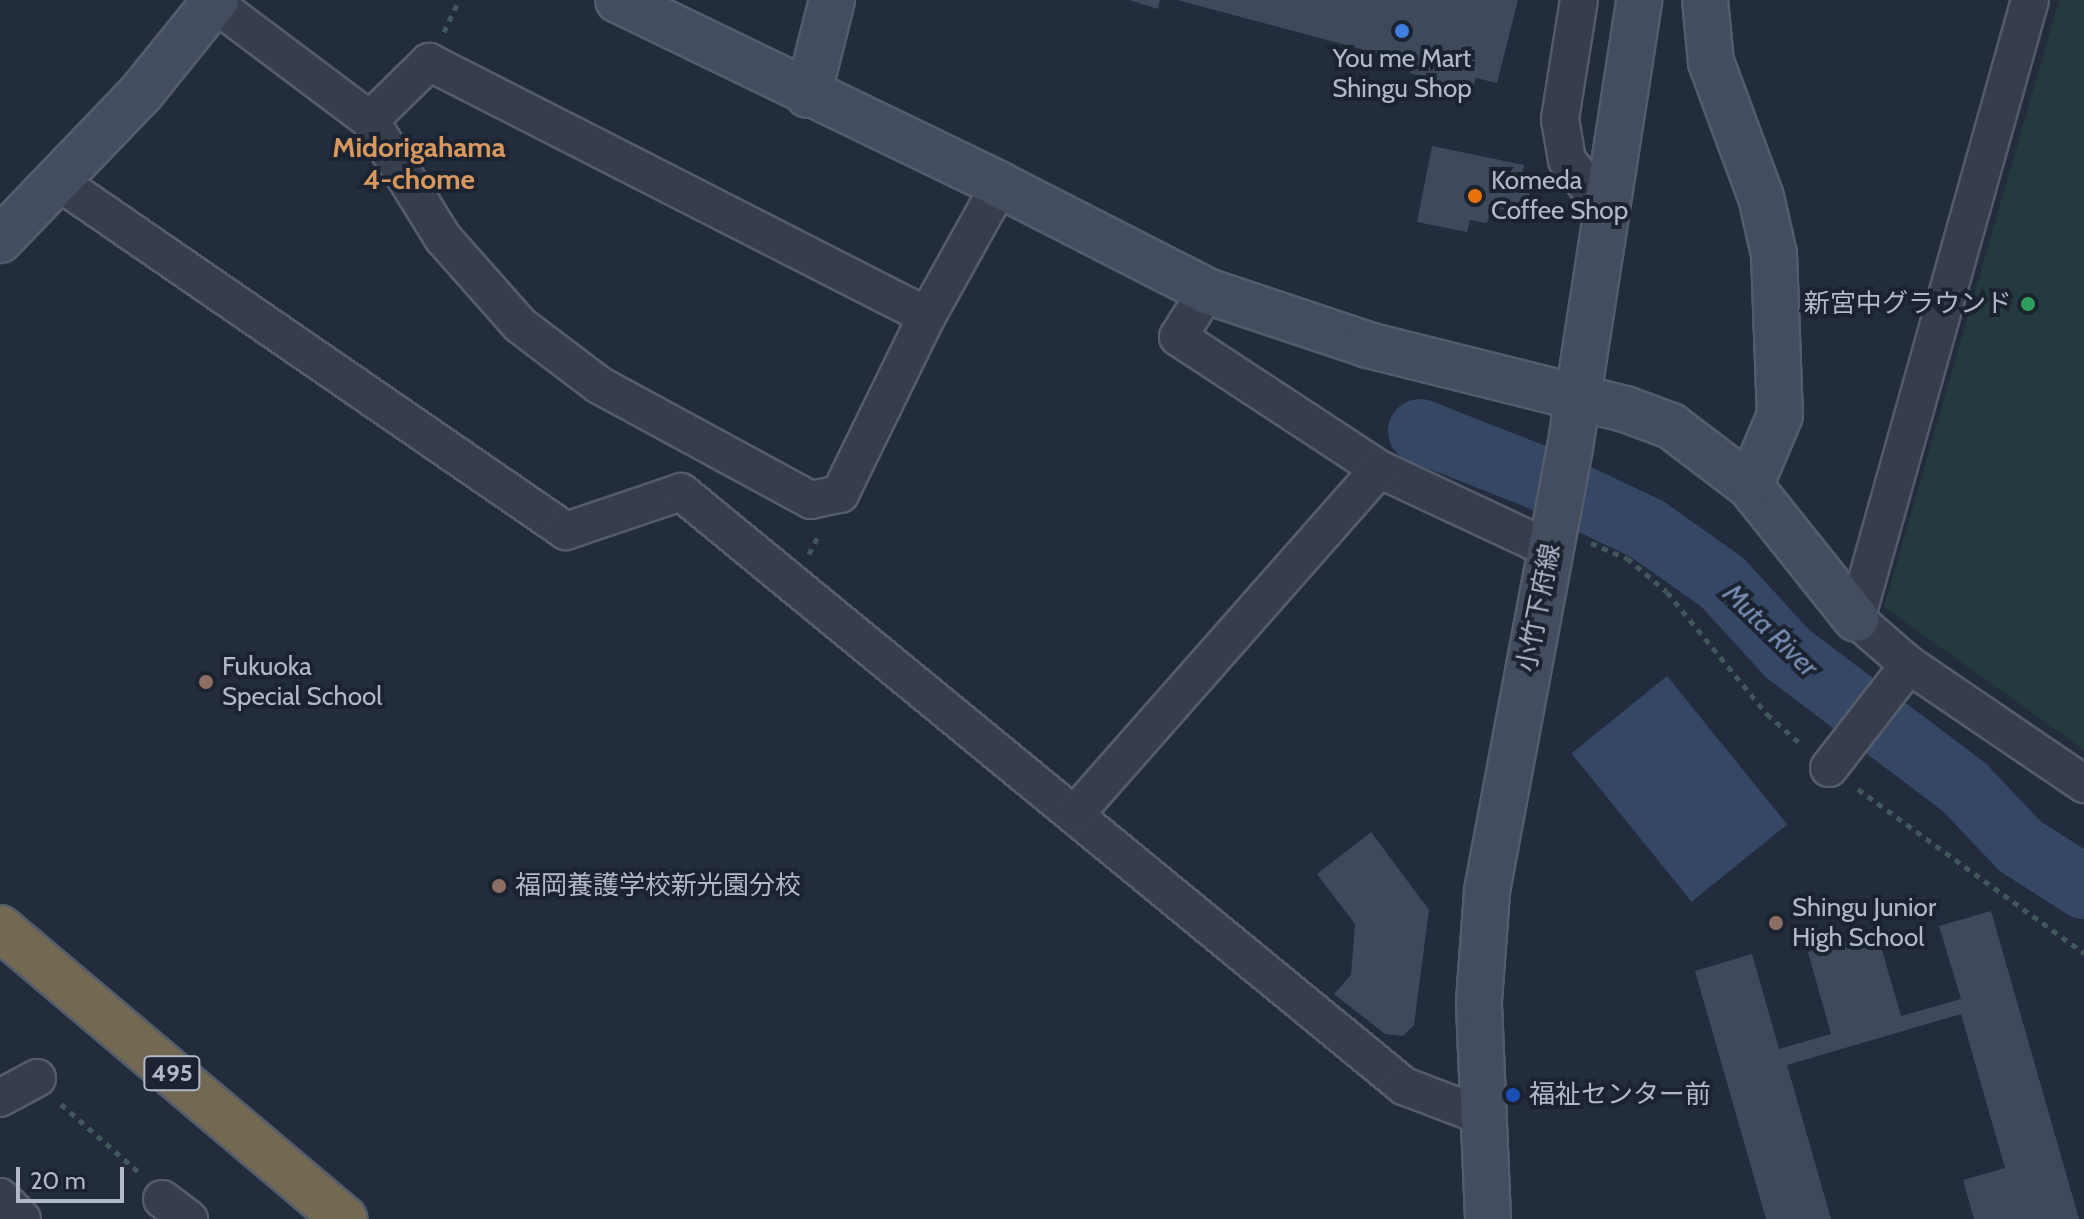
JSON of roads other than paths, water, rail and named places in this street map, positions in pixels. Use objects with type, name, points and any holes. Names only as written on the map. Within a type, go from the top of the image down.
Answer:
[{"type":"highway","name":"495","points":[[0,928],[344,1219]]},
{"type":"street","points":[[618,0],[808,95],[1000,185],[1207,291],[1368,345],[1578,398],[1671,426],[1750,486],[1856,619],[1909,665],[2084,784]]},
{"type":"street","points":[[808,95],[832,0]]},
{"type":"street","points":[[1579,0],[1560,119],[1567,160],[1606,210]]},
{"type":"street","name":"小竹下府線","points":[[1488,1219],[1480,1115],[1479,1001],[1487,891],[1570,448],[1639,0]]},
{"type":"street","points":[[1705,0],[1711,62],[1761,197],[1774,254],[1780,415],[1750,486]]},
{"type":"street","points":[[1856,619],[2030,0]]},
{"type":"street","points":[[0,240],[141,93],[215,2],[370,120],[443,238],[520,325],[599,385],[811,500],[840,494],[927,316],[1000,185]]},
{"type":"street","points":[[370,120],[429,62],[927,316]]},
{"type":"street","points":[[56,180],[566,531],[681,492],[1076,813],[1404,1086],[1480,1115]]},
{"type":"street","points":[[1207,291],[1178,337],[1379,469],[1552,539]]},
{"type":"street","points":[[1076,813],[1379,469]]},
{"type":"street","points":[[1829,768],[1909,665]]},
{"type":"street","points":[[0,1098],[37,1078]]},
{"type":"street","points":[[0,1197],[22,1219]]},
{"type":"water","points":[[1667,676],[1787,824],[1692,902],[1571,753]]},
{"type":"waterway","name":"Muta River","points":[[1420,431],[1535,476],[1647,529],[1722,582],[1788,654],[1964,787],[2020,846],[2084,887]]},
{"type":"place","name":"You me Mart Shingu Shop","points":[[1402,31]]},
{"type":"place","name":"Komeda Coffee Shop","points":[[1475,196]]},
{"type":"place","name":"新宮中グラウンド","points":[[2028,304]]},
{"type":"place","name":"Fukuoka Special School","points":[[206,682]]},
{"type":"place","name":"福岡養護学校新光園分校","points":[[499,886]]},
{"type":"place","name":"Shingu Junior High School","points":[[1776,923]]},
{"type":"place","name":"福祉センター前","points":[[1513,1095]]},
{"type":"district","name":"Midorigahama 4-chome","points":[[419,163]]}]
